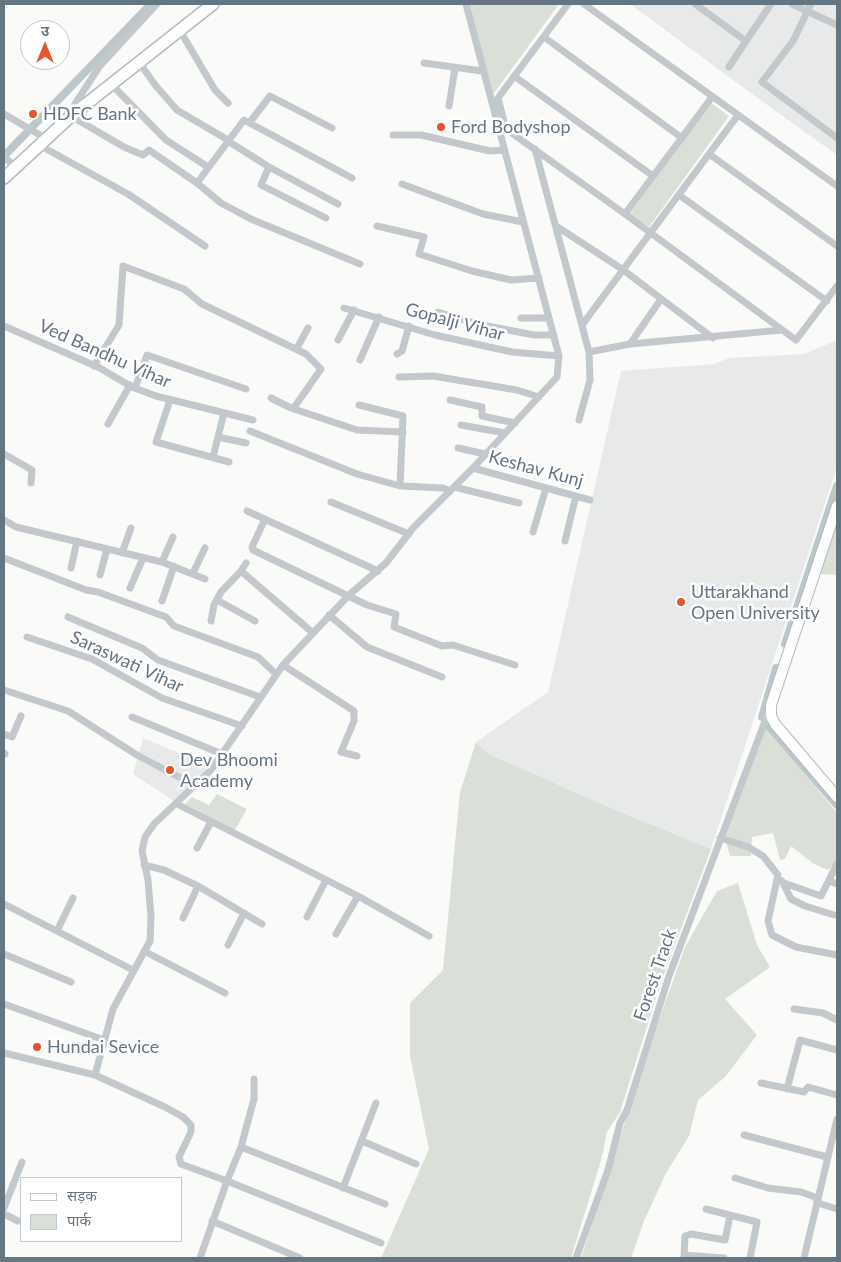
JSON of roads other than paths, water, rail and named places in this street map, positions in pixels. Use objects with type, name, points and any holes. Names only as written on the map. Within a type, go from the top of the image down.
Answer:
[{"type":"main road","points":[[6,162],[36,134],[201,4]]},
{"type":"main road","points":[[4,178],[36,134],[71,116],[138,61],[214,4]]},
{"type":"main road","points":[[837,506],[771,705],[771,716],[774,724],[837,797]]},
{"type":"street","points":[[75,104],[99,68],[157,4]]},
{"type":"street","points":[[95,1075],[113,1010],[150,941],[148,880],[142,851],[145,837],[154,824],[196,786],[222,754],[283,665],[329,615],[378,571],[409,534],[557,377],[560,356],[482,71],[466,4]]},
{"type":"street","points":[[568,4],[514,76],[498,102],[506,129],[626,214],[796,340],[837,286]]},
{"type":"street","points":[[584,4],[837,186]]},
{"type":"street","points":[[695,4],[746,41]]},
{"type":"street","points":[[729,67],[771,4]]},
{"type":"street","points":[[792,4],[837,24]]},
{"type":"street","points":[[811,4],[794,41],[762,82],[837,138]]},
{"type":"street","points":[[179,30],[215,90],[228,103]]},
{"type":"street","points":[[544,37],[682,138]]},
{"type":"street","points":[[138,61],[156,86],[178,110],[269,167],[338,204]]},
{"type":"street","points":[[424,63],[482,71]]},
{"type":"street","points":[[449,106],[455,68]]},
{"type":"street","points":[[514,76],[653,176]]},
{"type":"street","points":[[111,84],[166,140],[208,167]]},
{"type":"street","points":[[250,122],[270,96],[332,128]]},
{"type":"street","points":[[626,214],[712,97]]},
{"type":"street","points":[[4,114],[205,246]]},
{"type":"street","points":[[582,325],[738,115]]},
{"type":"street","points":[[71,116],[124,147],[141,154],[149,150],[221,203],[251,220],[360,264]]},
{"type":"street","points":[[196,183],[243,121],[250,122],[352,178]]},
{"type":"street","points":[[393,135],[422,135],[490,151],[504,150]]},
{"type":"street","points":[[535,149],[589,352],[590,380],[578,420]]},
{"type":"street","points":[[709,154],[837,246]]},
{"type":"street","points":[[269,167],[261,185],[326,218]]},
{"type":"street","points":[[402,184],[483,214],[524,222]]},
{"type":"street","points":[[678,194],[827,301]]},
{"type":"street","points":[[377,226],[424,236],[419,254],[472,271],[511,280],[539,278]]},
{"type":"street","points":[[556,226],[622,269],[713,338]]},
{"type":"street","points":[[94,366],[119,325],[123,266],[184,289],[202,304],[306,354],[321,368],[293,409]]},
{"type":"street","points":[[630,344],[661,299]]},
{"type":"street","name":"Gopalji Vihar","points":[[344,308],[435,335],[512,352],[560,356]]},
{"type":"street","points":[[338,340],[354,310]]},
{"type":"street","points":[[438,312],[476,324],[534,335],[554,335]]},
{"type":"street","points":[[360,360],[378,317]]},
{"type":"street","points":[[521,318],[549,318]]},
{"type":"street","name":"Ved Bandhu Vihar","points":[[4,326],[94,366],[132,387],[170,400],[254,420]]},
{"type":"street","points":[[397,354],[402,351],[409,326]]},
{"type":"street","points":[[296,348],[308,328]]},
{"type":"street","points":[[589,352],[630,344],[713,338],[782,330]]},
{"type":"street","points":[[108,424],[132,387],[147,355],[246,389]]},
{"type":"street","points":[[399,377],[433,376],[517,390],[539,397]]},
{"type":"street","points":[[271,398],[293,409],[357,430],[403,432]]},
{"type":"street","points":[[170,400],[155,441],[229,462]]},
{"type":"street","points":[[450,400],[482,408],[482,416],[515,423]]},
{"type":"street","points":[[359,405],[403,416],[400,486]]},
{"type":"street","points":[[213,458],[224,413]]},
{"type":"street","points":[[461,425],[505,433]]},
{"type":"street","points":[[250,431],[357,474],[400,486],[452,489],[519,503]]},
{"type":"street","points":[[218,437],[246,443]]},
{"type":"street","points":[[458,448],[485,454]]},
{"type":"street","points":[[4,454],[32,470],[31,483]]},
{"type":"street","name":"Keshav Kunj","points":[[473,468],[590,500]]},
{"type":"street","points":[[533,532],[546,488]]},
{"type":"street","points":[[565,541],[576,496]]},
{"type":"street","points":[[331,502],[409,534]]},
{"type":"street","points":[[247,511],[378,571]]},
{"type":"street","points":[[265,519],[252,547],[253,550],[349,596],[396,614],[394,627],[442,646],[453,645],[515,665]]},
{"type":"street","points":[[4,520],[16,527],[162,562],[205,579]]},
{"type":"street","points":[[122,553],[131,528]]},
{"type":"street","points":[[162,562],[172,537]]},
{"type":"street","points":[[71,568],[76,541]]},
{"type":"street","points":[[193,574],[204,548]]},
{"type":"street","points":[[100,575],[107,549]]},
{"type":"street","points":[[4,558],[86,590],[98,592],[166,617],[174,626],[258,658],[276,674]]},
{"type":"street","points":[[130,588],[143,558]]},
{"type":"street","points":[[211,621],[221,592],[246,564]]},
{"type":"street","points":[[162,602],[174,566]]},
{"type":"street","points":[[241,571],[313,633]]},
{"type":"street","points":[[217,600],[255,621]]},
{"type":"street","points":[[329,615],[367,646],[442,677]]},
{"type":"street","points":[[68,616],[142,648],[158,660],[260,697]]},
{"type":"street","name":"Saraswati Vihar","points":[[27,637],[92,659],[162,698],[242,726]]},
{"type":"street","points":[[283,665],[354,711],[354,721],[342,752],[357,756]]},
{"type":"street","points":[[4,690],[68,711],[137,756],[196,786]]},
{"type":"street","name":"Forest Track","points":[[576,1258],[608,1170],[620,1123],[627,1110],[669,976],[771,705]]},
{"type":"street","points":[[4,734],[12,737],[21,716]]},
{"type":"street","points":[[132,717],[222,754]]},
{"type":"street","points":[[176,804],[358,896],[430,936]]},
{"type":"street","points":[[197,848],[211,822]]},
{"type":"street","points":[[720,838],[748,847],[763,856],[784,883],[792,899],[805,906],[834,915]]},
{"type":"street","points":[[784,883],[821,896],[834,882],[837,864]]},
{"type":"street","points":[[144,865],[164,870],[198,886],[262,924]]},
{"type":"street","points":[[778,875],[768,921],[772,935],[796,947],[837,955]]},
{"type":"street","points":[[307,917],[326,880]]},
{"type":"street","points":[[183,918],[198,886]]},
{"type":"street","points":[[336,934],[358,896]]},
{"type":"street","points":[[57,931],[73,898]]},
{"type":"street","points":[[4,904],[133,970]]},
{"type":"street","points":[[228,945],[244,913]]},
{"type":"street","points":[[144,951],[225,992]]},
{"type":"street","points":[[4,954],[71,982]]},
{"type":"street","points":[[4,1004],[104,1040]]},
{"type":"street","points":[[794,1009],[823,1013],[837,1020]]},
{"type":"street","points":[[787,1089],[800,1040],[837,1050]]},
{"type":"street","points":[[4,1053],[95,1075],[183,1118],[191,1125],[191,1132],[179,1157],[180,1164],[381,1243]]},
{"type":"street","points":[[200,1258],[212,1221],[241,1147],[254,1099],[254,1079]]},
{"type":"street","points":[[760,1082],[804,1092],[808,1087],[837,1095]]},
{"type":"street","points":[[343,1188],[376,1103]]},
{"type":"street","points":[[804,1258],[837,1119]]},
{"type":"street","points":[[744,1135],[828,1158]]},
{"type":"street","points":[[362,1141],[416,1164]]},
{"type":"street","points":[[241,1147],[385,1204]]},
{"type":"street","points":[[4,1208],[22,1162]]},
{"type":"street","points":[[735,1178],[768,1188],[801,1192],[815,1197],[818,1204]]},
{"type":"street","points":[[818,1204],[837,1209]]},
{"type":"street","points":[[706,1209],[757,1222],[750,1258]]},
{"type":"street","points":[[4,1214],[18,1221]]},
{"type":"street","points":[[724,1258],[684,1257],[685,1236],[690,1234],[725,1240],[730,1216]]},
{"type":"street","points":[[212,1221],[300,1258]]},
{"type":"waterway","points":[[4,156],[151,4]]},
{"type":"waterway","points":[[785,644],[837,486]]},
{"type":"waterway","points":[[762,717],[776,668]]},
{"type":"waterway","points":[[767,724],[837,805]]},
{"type":"place","name":"HDFC Bank","points":[[33,114]]},
{"type":"place","name":"Ford Bodyshop","points":[[441,127]]},
{"type":"place","name":"Uttarakhand Open University","points":[[681,602]]},
{"type":"place","name":"Dev Bhoomi Academy","points":[[170,770]]},
{"type":"place","name":"Hundai Sevice","points":[[37,1047]]}]
